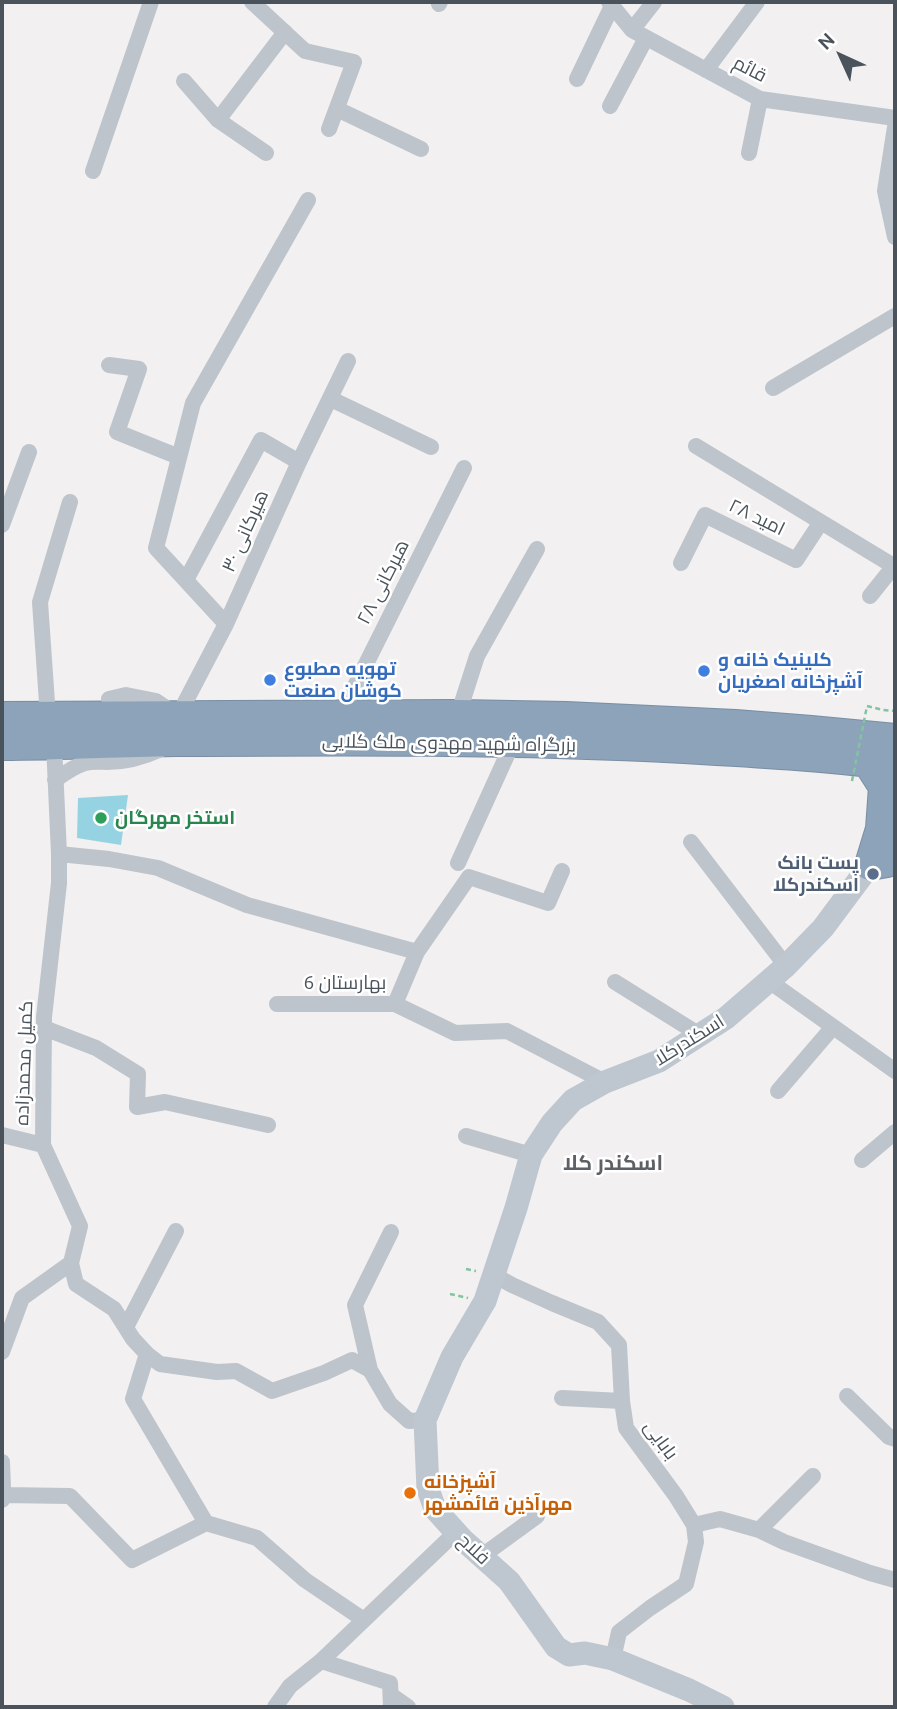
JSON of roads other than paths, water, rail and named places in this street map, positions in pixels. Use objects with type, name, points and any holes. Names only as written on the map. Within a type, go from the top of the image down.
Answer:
[{"type":"highway","name":"بزرگراه شهید مهدوی ملک کلایی","points":[[177,729],[340,716],[458,715],[694,723],[895,739]]},
{"type":"highway","name":"بزرگراه شهید مهدوی ملک کلایی","points":[[2,717],[51,730],[177,729],[679,748],[872,769]]},
{"type":"highway","name":"بزرگراه شهید مهدوی ملک کلایی","points":[[2,745],[51,730]]},
{"type":"highway","points":[[872,769],[884,787],[881,829],[887,849]]},
{"type":"street","points":[[93,171],[151,2]]},
{"type":"street","points":[[252,2],[305,51],[354,62],[329,129]]},
{"type":"street","points":[[610,106],[654,2]]},
{"type":"street","points":[[706,70],[757,2]]},
{"type":"street","points":[[577,79],[611,4]]},
{"type":"street","name":"قائم","points":[[611,4],[639,34],[760,99],[895,118]]},
{"type":"street","points":[[218,120],[285,32]]},
{"type":"street","points":[[184,81],[218,120],[266,153]]},
{"type":"street","points":[[749,153],[760,99]]},
{"type":"street","points":[[337,109],[421,149]]},
{"type":"street","points":[[895,128],[890,188],[895,237]]},
{"type":"street","points":[[226,624],[156,548],[192,403],[308,200]]},
{"type":"street","points":[[773,388],[895,316]]},
{"type":"street","name":"هیرکانی ۳۰","points":[[177,729],[348,361]]},
{"type":"street","points":[[109,365],[139,369],[117,432],[179,457]]},
{"type":"street","points":[[331,399],[432,447]]},
{"type":"street","points":[[186,580],[261,440],[299,462]]},
{"type":"street","points":[[696,446],[895,567],[870,596]]},
{"type":"street","points":[[2,525],[29,452]]},
{"type":"street","name":"هیرکانی ۲۸","points":[[340,716],[464,468]]},
{"type":"street","name":"کمیل محمدزاده","points":[[70,502],[40,602],[59,854],[59,883],[44,1028],[43,1145],[80,1226],[71,1263]]},
{"type":"street","name":"امید ۲۸","points":[[681,564],[705,515],[796,560],[821,522]]},
{"type":"street","points":[[458,715],[477,656],[537,549]]},
{"type":"street","points":[[55,780],[82,764],[145,756],[177,729],[156,701],[126,695],[109,699]]},
{"type":"street","points":[[458,863],[513,742]]},
{"type":"street","points":[[691,842],[786,966]]},
{"type":"street","name":"اسکندرکلا","points":[[494,1275],[531,1156],[552,1123],[573,1100],[605,1082],[659,1061],[726,1018],[786,966],[823,928],[887,849]]},
{"type":"street","points":[[59,854],[158,868],[247,905],[417,952]]},
{"type":"street","points":[[395,1004],[417,952],[469,877],[548,903],[562,871]]},
{"type":"street","points":[[769,981],[895,1071]]},
{"type":"street","points":[[615,982],[700,1035]]},
{"type":"street","name":"بهارستان 6","points":[[276,1004],[395,1004],[455,1034],[507,1031],[605,1082]]},
{"type":"street","points":[[778,1091],[833,1027]]},
{"type":"street","points":[[44,1028],[96,1048],[138,1074],[137,1107],[165,1102],[268,1125]]},
{"type":"street","points":[[862,1160],[895,1132]]},
{"type":"street","points":[[2,1135],[43,1145]]},
{"type":"street","points":[[466,1136],[531,1156]]},
{"type":"street","points":[[126,1327],[176,1231]]},
{"type":"street","points":[[391,1232],[355,1305],[370,1370],[390,1404],[409,1421],[425,1420]]},
{"type":"street","points":[[2,1352],[7,1318],[22,1298],[71,1263],[76,1284],[114,1308],[133,1339],[160,1364],[217,1372],[236,1371],[272,1391],[352,1360],[370,1370]]},
{"type":"street","name":"بابایی","points":[[494,1275],[542,1299],[598,1322],[619,1345],[626,1428],[694,1525]]},
{"type":"street","name":"فلاح","points":[[494,1275],[485,1301],[452,1357],[425,1420],[428,1489],[435,1509],[509,1581],[556,1647],[569,1655],[585,1653],[613,1659],[723,1707]]},
{"type":"street","points":[[147,1354],[133,1399],[206,1523]]},
{"type":"street","points":[[847,1396],[889,1437],[895,1439]]},
{"type":"street","points":[[562,1398],[622,1401]]},
{"type":"street","points":[[2,1462],[2,1497],[70,1496],[132,1560],[206,1523],[257,1538],[305,1580],[364,1620]]},
{"type":"street","points":[[760,1530],[813,1476]]},
{"type":"street","points":[[482,1556],[537,1516]]},
{"type":"street","points":[[613,1659],[619,1632],[686,1584],[696,1542],[694,1525],[720,1519],[760,1530],[784,1542],[895,1580]]},
{"type":"street","points":[[275,1707],[290,1686],[321,1661],[456,1532]]},
{"type":"street","points":[[321,1661],[390,1682],[391,1701],[408,1707]]},
{"type":"water","name":"استخر مهرگان","points":[[128,795],[121,845],[77,838],[78,798]]},
{"type":"place","name":"کلینیک خانه و آشپزخانه اصغریان","points":[[704,671]]},
{"type":"place","name":"تهویه مطبوع کوشان صنعت","points":[[270,680]]},
{"type":"place","name":"استخر مهرگان","points":[[101,818]]},
{"type":"place","name":"پست بانک اسکندرکلا","points":[[873,874]]},
{"type":"place","name":"آشپزخانه مهرآذین قائمشهر","points":[[410,1493]]},
{"type":"district","name":"اسکندر کلا","points":[[613,1163]]}]
